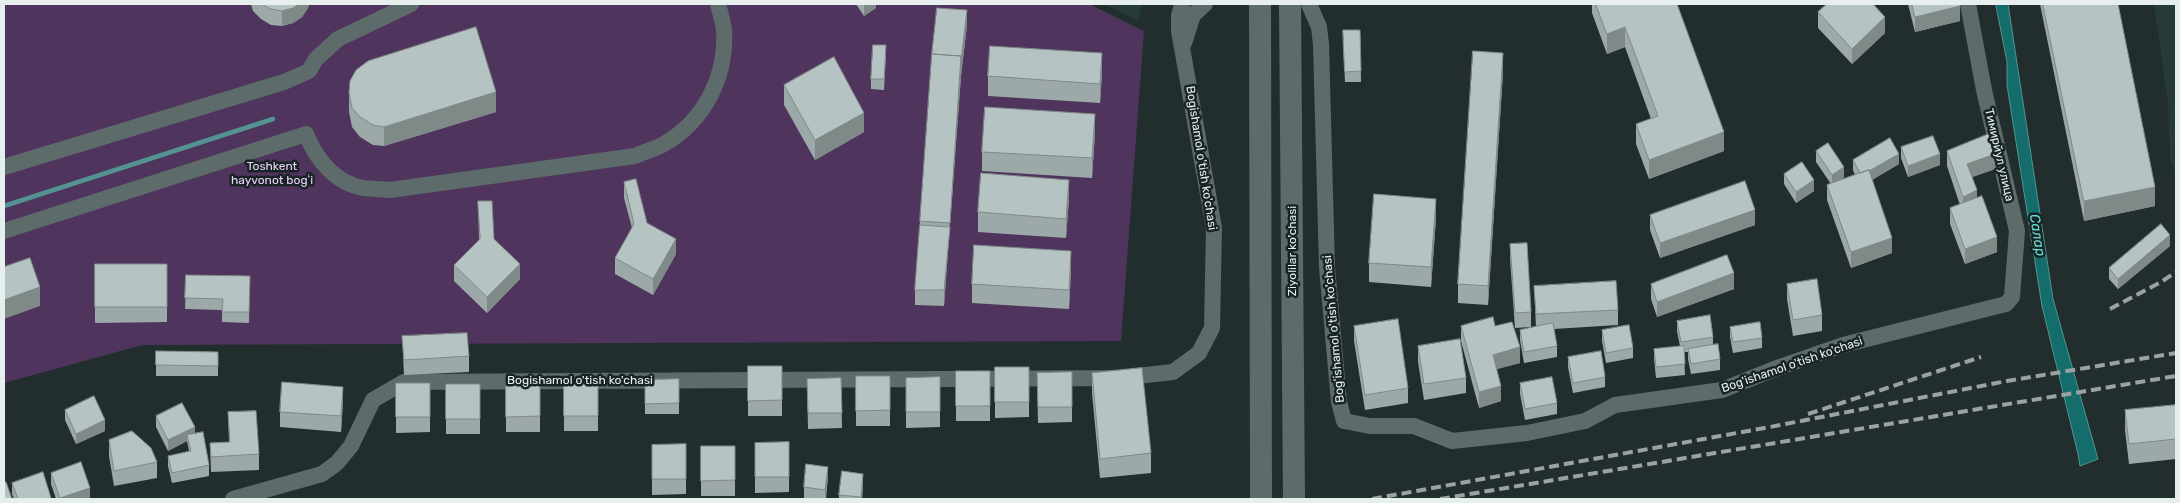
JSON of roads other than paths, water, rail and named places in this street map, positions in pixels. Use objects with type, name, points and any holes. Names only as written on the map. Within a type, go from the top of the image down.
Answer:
[{"type":"main road","points":[[1260,4],[1261,499]]},
{"type":"main road","name":"Ziyolilar ko'chasi","points":[[1290,4],[1294,499]]},
{"type":"main road","points":[[1261,229],[1293,228]]},
{"type":"street","points":[[4,166],[284,82],[309,71],[316,59],[338,38],[411,4]]},
{"type":"street","points":[[4,231],[306,134],[313,151],[332,174],[361,188],[390,190],[635,156],[663,145],[688,127],[705,106],[718,80],[724,53],[724,29],[718,4]]},
{"type":"street","name":"Bogishamol o'tish ko'chasi","points":[[234,499],[322,474],[337,463],[351,446],[373,400],[404,382],[1111,378],[1173,372],[1199,354],[1212,328],[1214,293],[1214,228],[1182,48],[1179,23],[1182,4]]},
{"type":"street","name":"Bogishamol o'tish ko'chasi","points":[[1182,48],[1193,15],[1204,4]]},
{"type":"street","points":[[1251,4],[1260,4]]},
{"type":"street","name":"Bog'ishamol o'tish ko'chasi","points":[[1309,4],[1319,27],[1322,44],[1327,267],[1339,402],[1344,421],[1370,426],[1414,426],[1452,441],[1527,433],[1584,421],[1615,406],[1722,390],[1843,345],[2006,304]]},
{"type":"street","name":"Тимирйул улица","points":[[1968,4],[1984,90],[2017,232],[2012,297],[2006,304]]},
{"type":"water","name":"Салар","points":[[1996,4],[2008,4],[2053,299],[2098,459],[2080,466],[2042,306],[2007,85],[2007,62]]},
{"type":"waterway","points":[[4,206],[273,119]]},
{"type":"railway","points":[[2110,309],[2176,272]]},
{"type":"railway","points":[[1372,499],[1770,427],[2007,381],[2176,353]]},
{"type":"railway","points":[[1808,414],[1981,357]]},
{"type":"railway","points":[[1440,499],[2176,376]]},
{"type":"park label","name":"Toshkent hayvonot bogʻi","points":[[272,174]]}]
